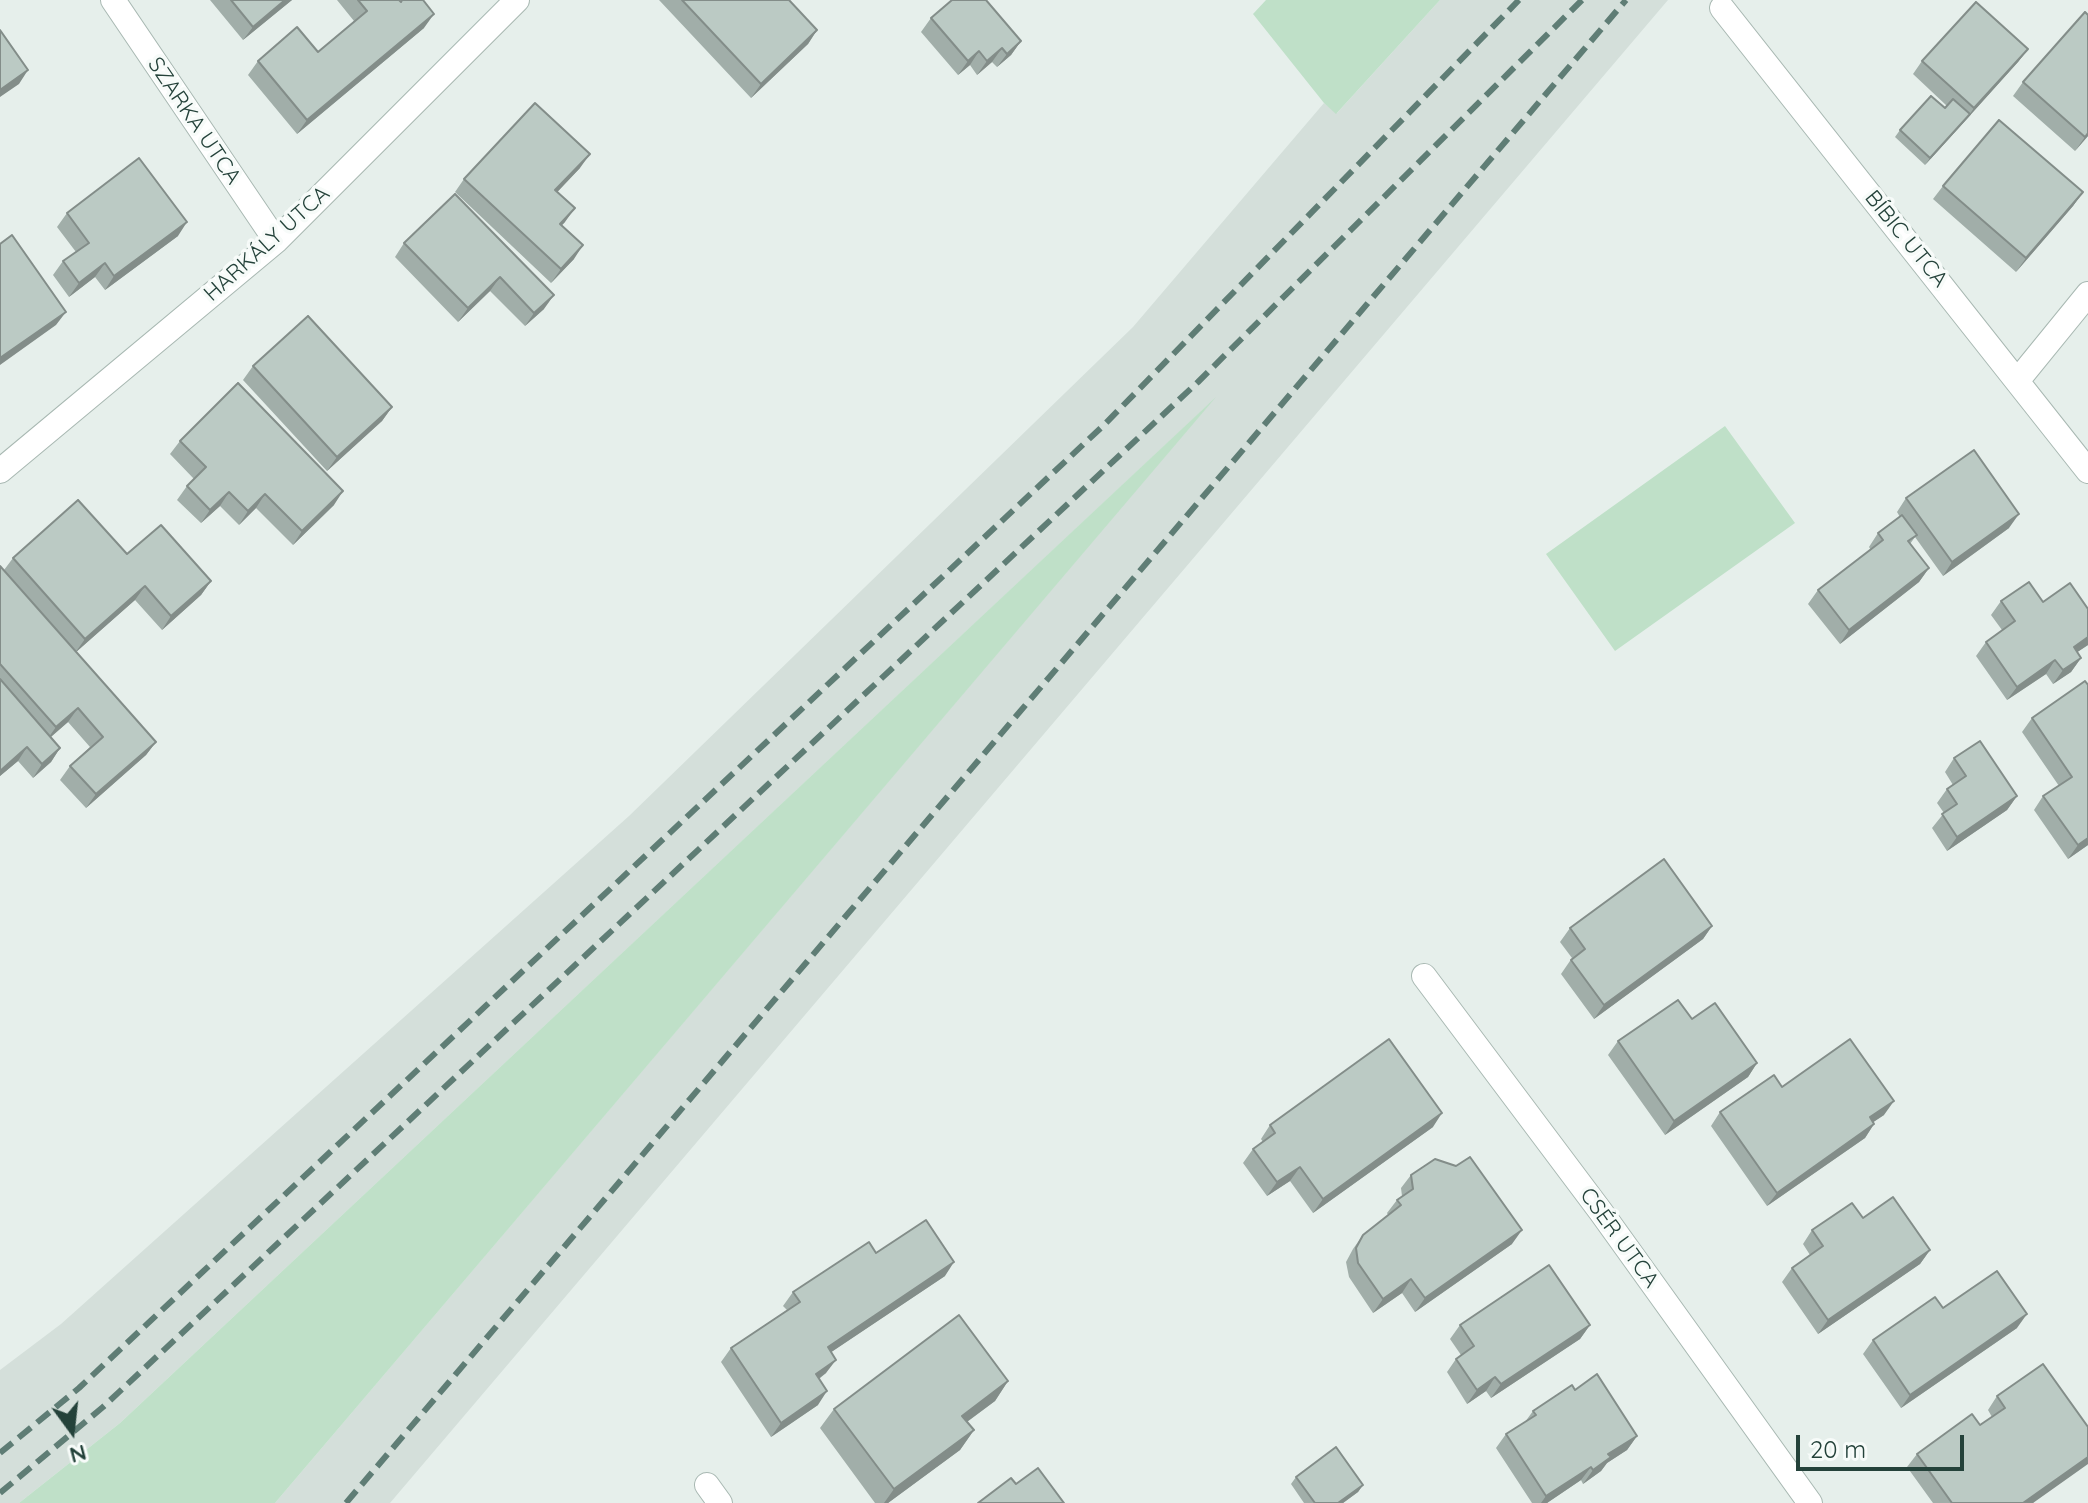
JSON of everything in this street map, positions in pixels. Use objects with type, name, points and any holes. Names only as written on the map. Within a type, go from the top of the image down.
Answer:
[{"type":"street","name":"SZARKA UTCA","points":[[113,0],[276,241]]},
{"type":"street","name":"HARKÁLY UTCA","points":[[0,471],[276,241],[517,0]]},
{"type":"street","name":"BÍBIC UTCA","points":[[1722,8],[2088,471]]},
{"type":"street","points":[[2018,380],[2088,294]]},
{"type":"street","name":"CSÉR UTCA","points":[[1424,976],[1582,1187],[1810,1503]]},
{"type":"shaded area","points":[[1440,0],[1668,0],[390,1503],[275,1503],[1209,404],[120,1423],[19,1503],[0,1503],[0,1370],[61,1324],[629,816],[1133,327],[1324,103],[1337,113]]},
{"type":"green space","points":[[1266,0],[1440,0],[1336,114],[1253,14]]},
{"type":"green space","points":[[1216,397],[275,1503],[19,1503],[120,1423]]},
{"type":"green space","points":[[1725,426],[1795,523],[1615,651],[1546,554]]},
{"type":"building","points":[[231,0],[285,0],[253,27]]},
{"type":"building","points":[[358,0],[423,0],[434,14],[307,120],[258,61],[297,27],[318,52],[367,11]]},
{"type":"building","points":[[682,0],[789,0],[817,30],[761,84]]},
{"type":"building","points":[[952,0],[986,0],[1021,41],[1007,54],[1002,48],[987,61],[979,51],[968,61],[931,18]]},
{"type":"building","points":[[1976,2],[2028,49],[1974,108],[1922,61]]},
{"type":"building","points":[[2085,12],[2088,15],[2088,133],[2085,137],[2023,82]]},
{"type":"building","points":[[0,30],[28,70],[0,90]]},
{"type":"building","points":[[1931,96],[1945,108],[1953,99],[1970,114],[1930,158],[1900,130]]},
{"type":"building","points":[[535,103],[590,154],[555,190],[575,208],[560,224],[583,245],[561,269],[464,179]]},
{"type":"building","points":[[1999,120],[2083,192],[2026,258],[1943,186]]},
{"type":"building","points":[[139,158],[187,222],[114,276],[105,263],[79,283],[63,261],[89,243],[67,213]]},
{"type":"building","points":[[455,194],[554,295],[534,313],[500,277],[468,308],[404,243]]},
{"type":"building","points":[[12,235],[66,312],[0,358],[0,244]]},
{"type":"building","points":[[308,316],[392,407],[337,457],[253,366]]},
{"type":"building","points":[[238,383],[343,491],[302,531],[265,494],[248,511],[229,492],[210,510],[187,486],[206,467],[180,441]]},
{"type":"building","points":[[1974,450],[2019,514],[1952,562],[1906,498]]},
{"type":"building","points":[[78,500],[127,554],[161,525],[211,581],[171,616],[145,586],[85,639],[13,558]]},
{"type":"building","points":[[1902,515],[1917,535],[1908,541],[1929,568],[1849,630],[1818,590],[1883,540],[1878,533]]},
{"type":"building","points":[[0,566],[156,742],[96,794],[70,766],[103,737],[78,708],[56,727],[0,664]]},
{"type":"building","points":[[2029,582],[2043,602],[2070,583],[2088,609],[2088,637],[2074,647],[2081,658],[2063,670],[2055,660],[2017,687],[1986,642],[2015,621],[2001,601]]},
{"type":"building","points":[[0,679],[60,748],[42,764],[27,747],[0,771]]},
{"type":"building","points":[[2085,681],[2088,685],[2088,838],[2078,845],[2043,796],[2072,777],[2032,718]]},
{"type":"building","points":[[1980,741],[2017,796],[1957,837],[1942,814],[1957,804],[1947,789],[1966,776],[1954,758]]},
{"type":"building","points":[[1664,859],[1712,926],[1604,1005],[1571,960],[1585,949],[1570,928]]},
{"type":"building","points":[[1678,1000],[1692,1019],[1715,1003],[1757,1063],[1674,1121],[1618,1041]]},
{"type":"building","points":[[1389,1039],[1442,1113],[1323,1199],[1300,1167],[1277,1182],[1253,1149],[1275,1133],[1270,1125]]},
{"type":"building","points":[[1850,1039],[1894,1101],[1870,1117],[1874,1124],[1777,1193],[1720,1112],[1774,1075],[1782,1087]]},
{"type":"building","points":[[1470,1157],[1522,1230],[1425,1298],[1411,1279],[1383,1299],[1358,1263],[1356,1248],[1363,1235],[1401,1205],[1397,1200],[1413,1189],[1411,1175],[1435,1159],[1456,1166]]},
{"type":"building","points":[[1893,1197],[1930,1250],[1828,1320],[1792,1268],[1823,1246],[1812,1230],[1852,1203],[1863,1218]]},
{"type":"building","points":[[926,1220],[954,1262],[828,1347],[836,1360],[816,1374],[827,1391],[781,1423],[731,1348],[800,1302],[793,1292],[869,1242],[876,1253]]},
{"type":"building","points":[[1549,1265],[1590,1325],[1501,1384],[1495,1377],[1477,1390],[1456,1359],[1474,1346],[1460,1325]]},
{"type":"building","points":[[1997,1271],[2027,1314],[1910,1395],[1873,1340],[1935,1297],[1943,1308]]},
{"type":"building","points":[[959,1315],[1008,1381],[962,1416],[974,1430],[894,1489],[834,1409]]},
{"type":"building","points":[[2043,1364],[2088,1427],[2088,1457],[2023,1503],[1952,1503],[1917,1454],[1972,1414],[1980,1425],[2005,1408],[1997,1396]]},
{"type":"building","points":[[1597,1374],[1637,1436],[1608,1454],[1611,1457],[1593,1470],[1591,1467],[1546,1496],[1506,1434],[1536,1415],[1533,1411],[1572,1385],[1575,1390]]},
{"type":"building","points":[[1336,1447],[1363,1485],[1338,1503],[1315,1503],[1296,1477]]},
{"type":"building","points":[[1038,1468],[1064,1503],[978,1503],[1011,1478],[1016,1484]]},
{"type":"railway","points":[[0,1453],[79,1388],[1105,424],[1519,0]]},
{"type":"railway","points":[[0,1493],[103,1407],[1198,382],[1582,0]]},
{"type":"railway","points":[[346,1503],[1626,0]]}]
